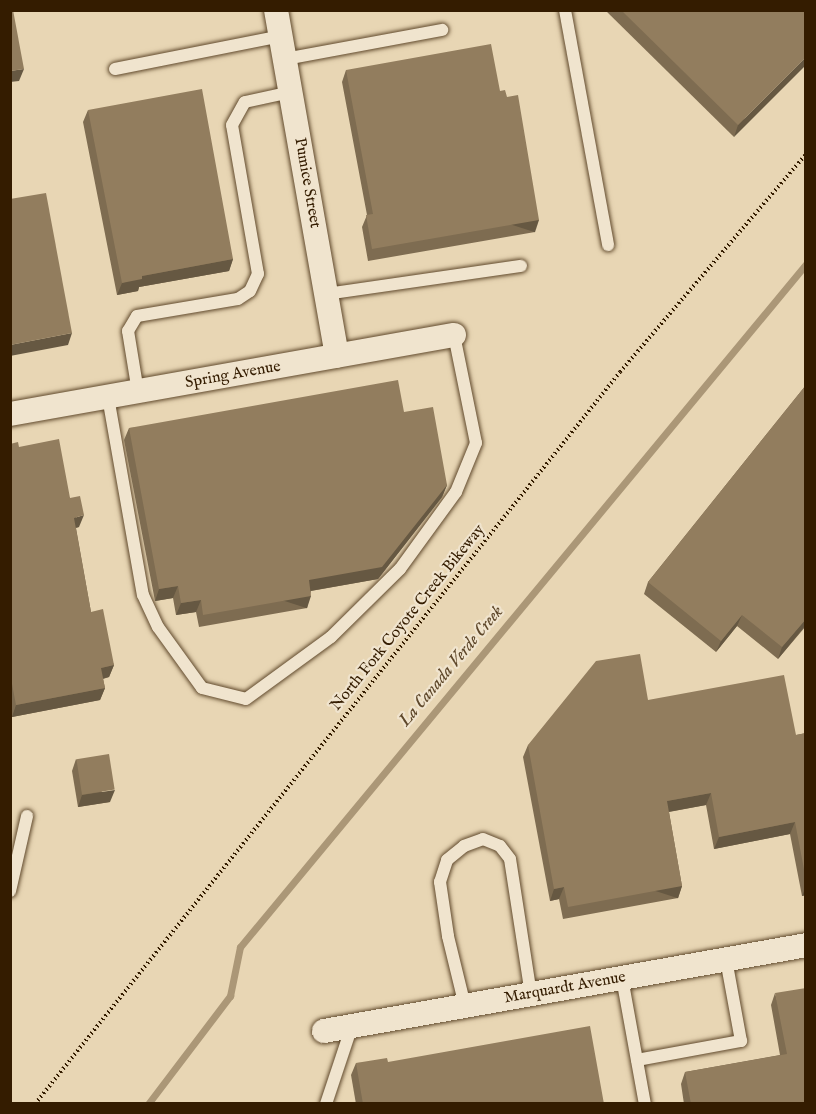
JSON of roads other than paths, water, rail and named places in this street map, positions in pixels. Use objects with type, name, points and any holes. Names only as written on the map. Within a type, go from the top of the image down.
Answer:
[{"type":"street","name":"Pumice Street","points":[[276,10],[337,356]]},
{"type":"street","name":"Spring Avenue","points":[[10,414],[454,335]]},
{"type":"street","name":"Marquardt Avenue","points":[[324,1031],[806,945]]},
{"type":"lane","points":[[565,10],[608,245]]},
{"type":"lane","points":[[115,69],[283,47],[442,30]]},
{"type":"lane","points":[[138,392],[128,331],[137,316],[238,299],[250,291],[257,266],[232,126],[245,102],[291,93]]},
{"type":"lane","points":[[326,294],[521,266]]},
{"type":"lane","points":[[108,397],[143,595],[158,627],[202,688],[246,699],[331,637],[400,569],[456,492],[476,443],[454,335]]},
{"type":"lane","points":[[10,891],[27,816]]},
{"type":"lane","points":[[465,1006],[448,936],[440,882],[447,860],[464,846],[483,839],[500,846],[510,860],[531,994]]},
{"type":"lane","points":[[637,1060],[741,1041],[726,959]]},
{"type":"lane","points":[[622,978],[645,1104]]},
{"type":"lane","points":[[326,1104],[352,1026]]},
{"type":"waterway","name":"La Canada Verde Creek","points":[[148,1104],[230,996],[240,947],[806,264]]}]
